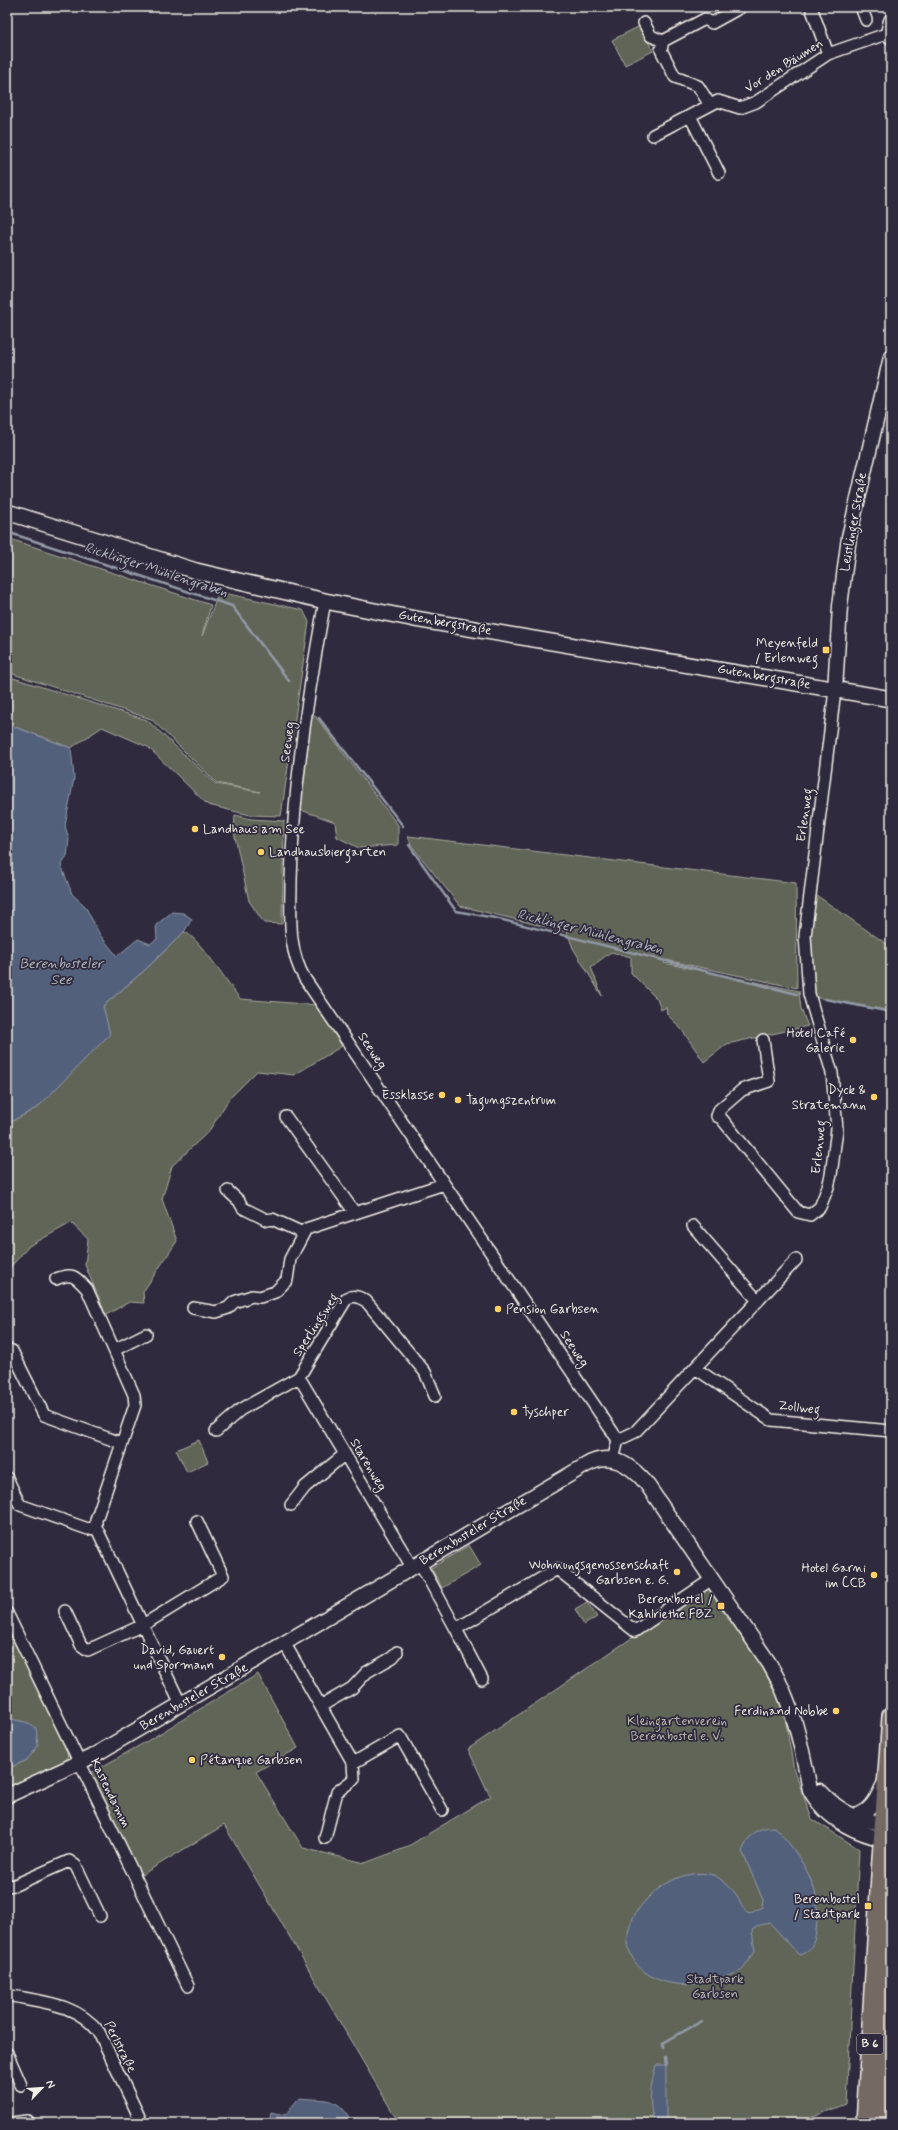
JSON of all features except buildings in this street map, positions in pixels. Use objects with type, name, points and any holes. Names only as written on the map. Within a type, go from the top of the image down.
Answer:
[{"type":"main road","name":"Gutenbergstraße","points":[[7,512],[196,571],[325,601],[415,619],[891,699]]},
{"type":"main road","name":"B 6","points":[[865,2123],[887,1832],[886,1780],[891,1716]]},
{"type":"main road","name":"B 6","points":[[878,2123],[891,1931]]},
{"type":"street","points":[[811,7],[828,54]]},
{"type":"street","points":[[861,7],[866,20]]},
{"type":"street","points":[[710,106],[698,86],[675,77],[661,50],[663,41],[705,19],[712,23],[737,9]]},
{"type":"street","points":[[644,23],[652,36],[663,41]]},
{"type":"street","name":"Vor den Bäumen","points":[[653,135],[718,101],[740,108],[756,102],[828,54],[890,30]]},
{"type":"street","points":[[690,116],[719,173]]},
{"type":"street","name":"Leistlinger Straße","points":[[835,690],[840,606],[850,537],[891,357]]},
{"type":"street","name":"Seeweg","points":[[325,601],[305,719],[293,821],[291,928],[292,948],[295,960],[305,979],[618,1440]]},
{"type":"street","name":"Erlenweg","points":[[763,1040],[769,1081],[742,1090],[719,1110],[716,1116],[721,1118],[798,1212],[810,1215],[820,1207],[828,1187],[837,1129],[832,1073],[809,994],[805,936],[835,690]]},
{"type":"street","points":[[286,1117],[355,1212]]},
{"type":"street","points":[[193,1308],[216,1312],[228,1308],[234,1302],[252,1296],[260,1297],[275,1292],[287,1280],[290,1259],[303,1233],[312,1226],[444,1184]]},
{"type":"street","points":[[228,1191],[239,1201],[243,1208],[267,1220],[272,1219],[303,1233]]},
{"type":"street","points":[[693,1226],[758,1301]]},
{"type":"street","points":[[613,1460],[618,1440],[635,1432],[796,1260]]},
{"type":"street","points":[[56,1279],[66,1275],[77,1278],[87,1290],[136,1400],[96,1520],[96,1528],[181,1705]]},
{"type":"street","name":"Sperlingsweg","points":[[216,1431],[240,1410],[299,1378],[347,1298],[358,1297],[366,1301],[425,1372],[435,1396]]},
{"type":"street","points":[[114,1350],[146,1334]]},
{"type":"street","points":[[7,1350],[12,1351],[44,1415],[121,1443]]},
{"type":"street","name":"Zollweg","points":[[695,1368],[771,1420],[891,1431]]},
{"type":"street","name":"Starenweg","points":[[299,1378],[345,1454],[456,1629],[482,1679]]},
{"type":"street","points":[[291,1504],[304,1487],[345,1454]]},
{"type":"street","name":"Berenbosteler Straße","points":[[7,1796],[79,1763],[181,1705],[416,1565],[593,1461],[599,1459],[613,1460],[629,1466],[646,1483],[769,1663],[786,1693],[794,1717],[810,1790],[814,1797],[838,1823],[887,1832]]},
{"type":"street","points":[[7,1478],[20,1505],[88,1529],[96,1528]]},
{"type":"street","points":[[65,1611],[81,1645],[88,1650],[143,1625],[223,1576],[197,1521]]},
{"type":"street","points":[[456,1629],[557,1569],[635,1631],[712,1579]]},
{"type":"street","name":"Kastendamm","points":[[7,1613],[188,1986]]},
{"type":"street","points":[[285,1644],[353,1763],[354,1778],[337,1792],[325,1838]]},
{"type":"street","points":[[321,1706],[352,1688],[367,1672],[393,1657],[397,1652]]},
{"type":"street","points":[[353,1763],[400,1736],[442,1810]]},
{"type":"street","name":"Berenbosteler Straße","points":[[806,1772],[828,1800],[853,1817],[887,1832]]},
{"type":"street","points":[[853,1817],[864,1814],[872,1808],[886,1780]]},
{"type":"street","points":[[7,1886],[15,1885],[69,1861],[76,1866],[100,1916]]},
{"type":"street","name":"Perlstraße","points":[[7,1995],[67,2007],[79,2012],[91,2022],[99,2032],[142,2123]]},
{"type":"street","points":[[7,2053],[21,2085]]},
{"type":"street","points":[[12,2123],[27,2121]]},
{"type":"green space","points":[[640,26],[653,51],[625,65],[612,40]]},
{"type":"green space","points":[[7,538],[211,605],[202,636],[219,592],[303,610],[309,622],[281,816],[250,815],[208,805],[148,747],[102,727],[71,748],[7,724],[7,676],[147,720],[216,784],[260,792],[217,783],[151,719],[7,672]]},
{"type":"green space","points":[[310,709],[398,825],[398,845],[359,848],[337,837],[335,822],[298,809]]},
{"type":"green space","name":"Landhausbiergarten","points":[[235,815],[251,819],[284,821],[282,924],[264,923],[249,901],[234,832]]},
{"type":"green space","points":[[408,836],[796,883],[797,988],[666,960],[664,963],[799,991],[801,1009],[808,1026],[727,1044],[704,1062],[682,1030],[667,1014],[666,1007],[661,1010],[657,999],[631,973],[631,957],[611,952],[591,967],[602,996],[573,948],[567,932],[460,906],[411,845]]},
{"type":"green space","points":[[813,893],[891,947],[891,1011],[813,997],[809,945]]},
{"type":"green space","points":[[184,932],[197,942],[205,951],[240,999],[317,1005],[342,1046],[294,1075],[257,1071],[229,1099],[209,1131],[172,1166],[162,1199],[177,1241],[143,1292],[144,1303],[129,1302],[106,1315],[85,1265],[88,1239],[71,1223],[29,1246],[7,1271],[7,1124],[38,1107],[103,1006],[146,969]]},
{"type":"green space","points":[[199,1440],[208,1462],[187,1472],[176,1450]]},
{"type":"green space","points":[[469,1545],[481,1565],[442,1588],[431,1568]]},
{"type":"green space","name":"Stadtpark Garbsen","points":[[707,1587],[762,1667],[776,1693],[785,1717],[794,1770],[812,1819],[859,1849],[846,2104],[797,2123],[399,2123],[224,1825],[138,1877],[89,1774],[144,1743],[258,1674],[298,1748],[256,1772],[303,1848],[365,1863],[405,1848],[491,1796],[468,1749]]},
{"type":"green space","points":[[587,1602],[597,1617],[584,1625],[575,1609]]},
{"type":"green space","points":[[7,1628],[68,1748],[67,1761],[7,1788],[7,1769],[27,1760],[10,1718],[7,1718]]},
{"type":"water","name":"Berenbosteler See","points":[[7,724],[71,748],[74,778],[65,826],[69,839],[67,857],[61,865],[72,894],[85,906],[100,935],[117,956],[138,939],[150,944],[157,939],[156,925],[172,912],[183,913],[192,919],[184,932],[146,969],[103,1006],[110,1034],[38,1107],[7,1124]]},
{"type":"water","points":[[7,1718],[25,1722],[36,1728],[38,1746],[27,1760],[7,1769]]},
{"type":"water","points":[[774,1827],[799,1857],[815,1892],[817,1907],[816,1932],[813,1944],[809,1950],[799,1955],[770,1923],[760,1925],[752,1930],[755,1952],[742,1969],[734,1974],[691,1984],[667,1982],[648,1975],[635,1962],[628,1946],[630,1927],[640,1907],[667,1883],[679,1877],[699,1873],[716,1876],[723,1881],[736,1894],[747,1913],[749,1914],[762,1907],[763,1900],[742,1851],[754,1833],[761,1829]]},
{"type":"water","points":[[656,2065],[666,2065],[666,2123],[655,2123],[651,2109],[651,2087]]},
{"type":"water","points":[[299,2098],[331,2101],[342,2108],[352,2123],[269,2122],[271,2112],[285,2115]]},
{"type":"waterway","name":"Ricklinger Mühlengraben","points":[[7,532],[232,606],[289,681]]},
{"type":"waterway","name":"Ricklinger Mühlengraben","points":[[319,718],[403,826]]},
{"type":"waterway","name":"Ricklinger Mühlengraben","points":[[409,845],[456,911],[495,918],[797,994]]},
{"type":"waterway","name":"Ricklinger Mühlengraben","points":[[825,999],[891,1012]]},
{"type":"waterway","points":[[663,2048],[663,2043],[702,2021]]},
{"type":"waterway","points":[[665,2057],[666,2065]]},
{"type":"place","name":"Meyenfeld / Erlenweg","points":[[826,650]]},
{"type":"place","name":"Landhaus am See","points":[[195,829]]},
{"type":"place","name":"Landhausbiergarten","points":[[261,852]]},
{"type":"place","name":"Hotel Café Galerie","points":[[853,1040]]},
{"type":"place","name":"Essklasse","points":[[442,1095]]},
{"type":"place","name":"Dyck & Stratemann","points":[[874,1097]]},
{"type":"place","name":"Tagungszentrum","points":[[458,1100]]},
{"type":"place","name":"Pension Garbsen","points":[[498,1309]]},
{"type":"place","name":"Tyschper","points":[[514,1412]]},
{"type":"place","name":"Wohnungsgenossenschaft Garbsen e. G.","points":[[677,1572]]},
{"type":"place","name":"Hotel Garni im CCB","points":[[874,1575]]},
{"type":"place","name":"Berenbostel / Kahlriethe FBZ","points":[[721,1606]]},
{"type":"place","name":"David, Gauert und Spormann","points":[[222,1657]]},
{"type":"place","name":"Ferdinand Nobbe","points":[[836,1711]]},
{"type":"place","name":"Pétanque Garbsen","points":[[192,1760]]},
{"type":"place","name":"Berenbostel / Stadtpark","points":[[868,1906]]},
{"type":"park label","name":"Kleingartenverein Berenbostel e. V.","points":[[677,1728]]}]
